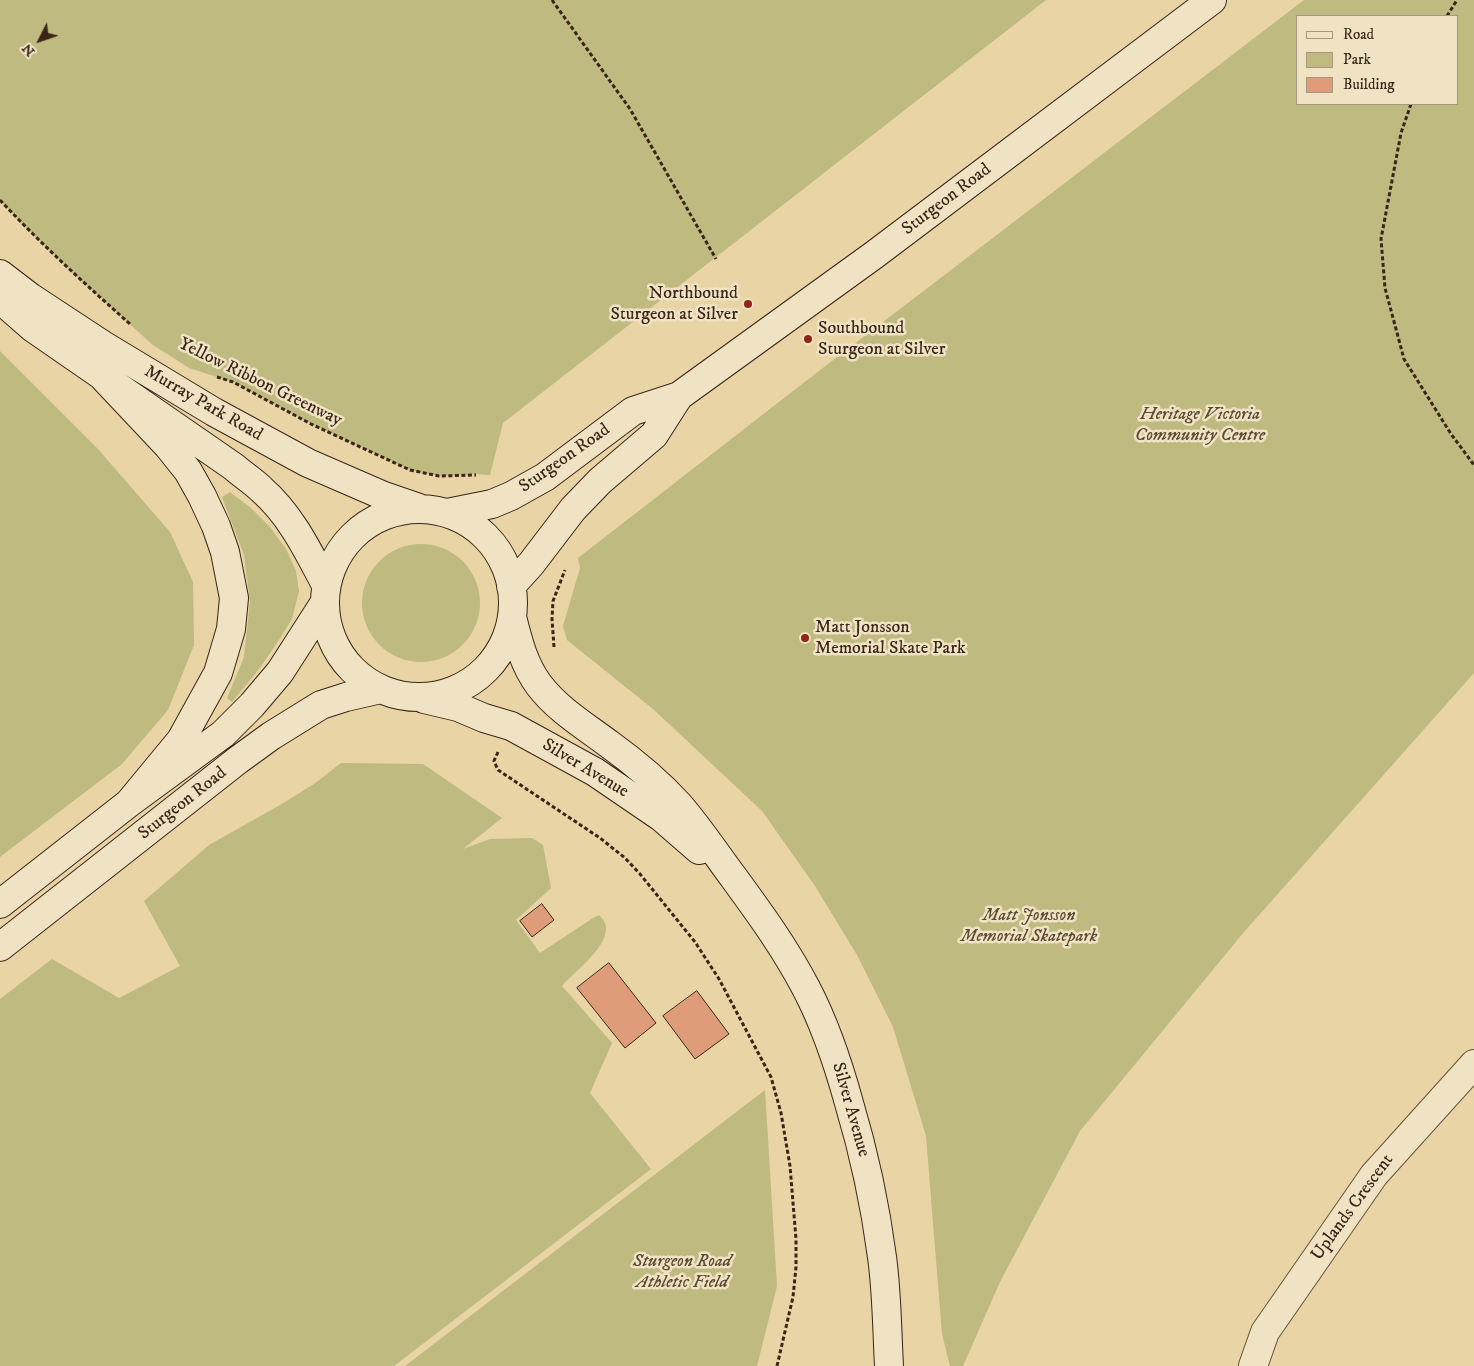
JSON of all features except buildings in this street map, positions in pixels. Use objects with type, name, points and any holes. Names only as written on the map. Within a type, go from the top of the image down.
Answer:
[{"type":"main road","name":"Sturgeon Road","points":[[446,513],[492,504],[511,496],[546,477],[633,410],[680,396],[905,232],[1212,0]]},
{"type":"main road","name":"Murray Park Road","points":[[0,274],[30,298],[103,345],[214,412],[308,463],[384,496],[420,509]]},
{"type":"main road","name":"Murray Park Road","points":[[0,299],[33,328],[234,467],[262,489],[291,522],[306,546],[325,594]]},
{"type":"main road","points":[[103,377],[168,446],[188,471],[216,526],[225,552],[234,598],[231,629],[218,673],[181,740],[128,803]]},
{"type":"main road","name":"Sturgeon Road","points":[[511,586],[573,509],[600,480],[654,435],[680,396]]},
{"type":"main road","points":[[381,689],[365,680],[351,668],[331,638],[326,620],[325,594],[331,569],[338,554],[348,540],[374,519],[407,509],[433,510],[446,513],[462,519],[477,528],[499,554],[511,586],[513,601],[512,617],[508,634],[500,649],[491,663],[478,676],[448,692],[432,696],[414,697]]},
{"type":"main road","name":"Sturgeon Road","points":[[0,904],[128,803],[223,734],[252,705],[280,672],[325,594]]},
{"type":"main road","name":"Silver Avenue","points":[[512,617],[519,646],[539,685],[558,706],[632,762],[678,804],[757,909],[783,947],[807,990],[827,1033],[844,1082],[860,1140],[876,1213],[886,1298],[889,1366]]},
{"type":"main road","name":"Sturgeon Road","points":[[0,947],[271,736],[321,706],[346,697],[381,689]]},
{"type":"main road","name":"Silver Avenue","points":[[381,689],[458,707],[484,718],[511,726],[595,772],[661,817],[735,880]]},
{"type":"main road","name":"Uplands Crescent","points":[[1253,1366],[1265,1332],[1374,1174],[1474,1064]]},
{"type":"path","points":[[552,0],[630,109],[716,259]]},
{"type":"path","points":[[1448,15],[1457,0]]},
{"type":"path","points":[[1411,105],[1401,133],[1381,239],[1385,288],[1404,359],[1451,434],[1474,465]]},
{"type":"path","points":[[0,200],[75,275],[132,326]]},
{"type":"path","name":"Yellow Ribbon Greenway","points":[[209,374],[233,382],[311,424],[410,470],[439,476],[482,475]]},
{"type":"path","points":[[554,648],[553,601],[565,573],[565,568]]},
{"type":"path","points":[[500,747],[494,761],[498,770],[600,838],[625,858],[678,920],[719,979],[771,1078],[781,1113],[790,1166],[796,1239],[793,1297],[777,1366]]},
{"type":"green space","points":[[0,0],[1046,0],[503,423],[490,475],[439,476],[410,470],[311,424],[233,382],[189,368],[153,345],[75,275],[21,223],[0,200]]},
{"type":"green space","points":[[1304,0],[1474,0],[1474,673],[1244,932],[1080,1131],[1000,1282],[963,1366],[950,1366],[942,1334],[926,1136],[893,1027],[857,955],[815,886],[762,811],[653,709],[567,640],[563,626],[580,568],[578,558]]},
{"type":"green space","points":[[0,351],[98,449],[170,532],[193,582],[194,645],[168,710],[122,764],[0,857]]},
{"type":"green space","points":[[230,492],[251,508],[270,527],[286,549],[296,571],[299,591],[292,619],[260,668],[232,702],[227,698],[244,657],[250,602],[244,555],[222,497]]},
{"type":"green space","points":[[421,544],[444,548],[463,561],[476,580],[480,603],[476,626],[463,645],[444,658],[421,662],[398,658],[379,645],[366,626],[362,603],[366,580],[379,561],[398,548]]},
{"type":"green space","points":[[341,763],[423,764],[502,818],[463,849],[490,839],[532,838],[543,845],[551,888],[516,920],[540,953],[593,918],[599,915],[603,920],[606,929],[601,945],[562,986],[612,1043],[590,1093],[651,1169],[394,1366],[0,1366],[0,999],[52,959],[119,998],[180,966],[144,901],[209,845],[314,784]]},
{"type":"green space","name":"Sturgeon Road Athletic Field","points":[[765,1090],[777,1286],[757,1366],[405,1366]]},
{"type":"place","name":"Northbound Sturgeon at Silver","points":[[748,304]]},
{"type":"place","name":"Southbound Sturgeon at Silver","points":[[808,339]]},
{"type":"place","name":"Matt Jonsson Memorial Skate Park","points":[[805,638]]},
{"type":"park label","name":"Heritage Victoria Community Centre","points":[[1200,425]]},
{"type":"park label","name":"Matt Jonsson Memorial Skatepark","points":[[1029,926]]}]
